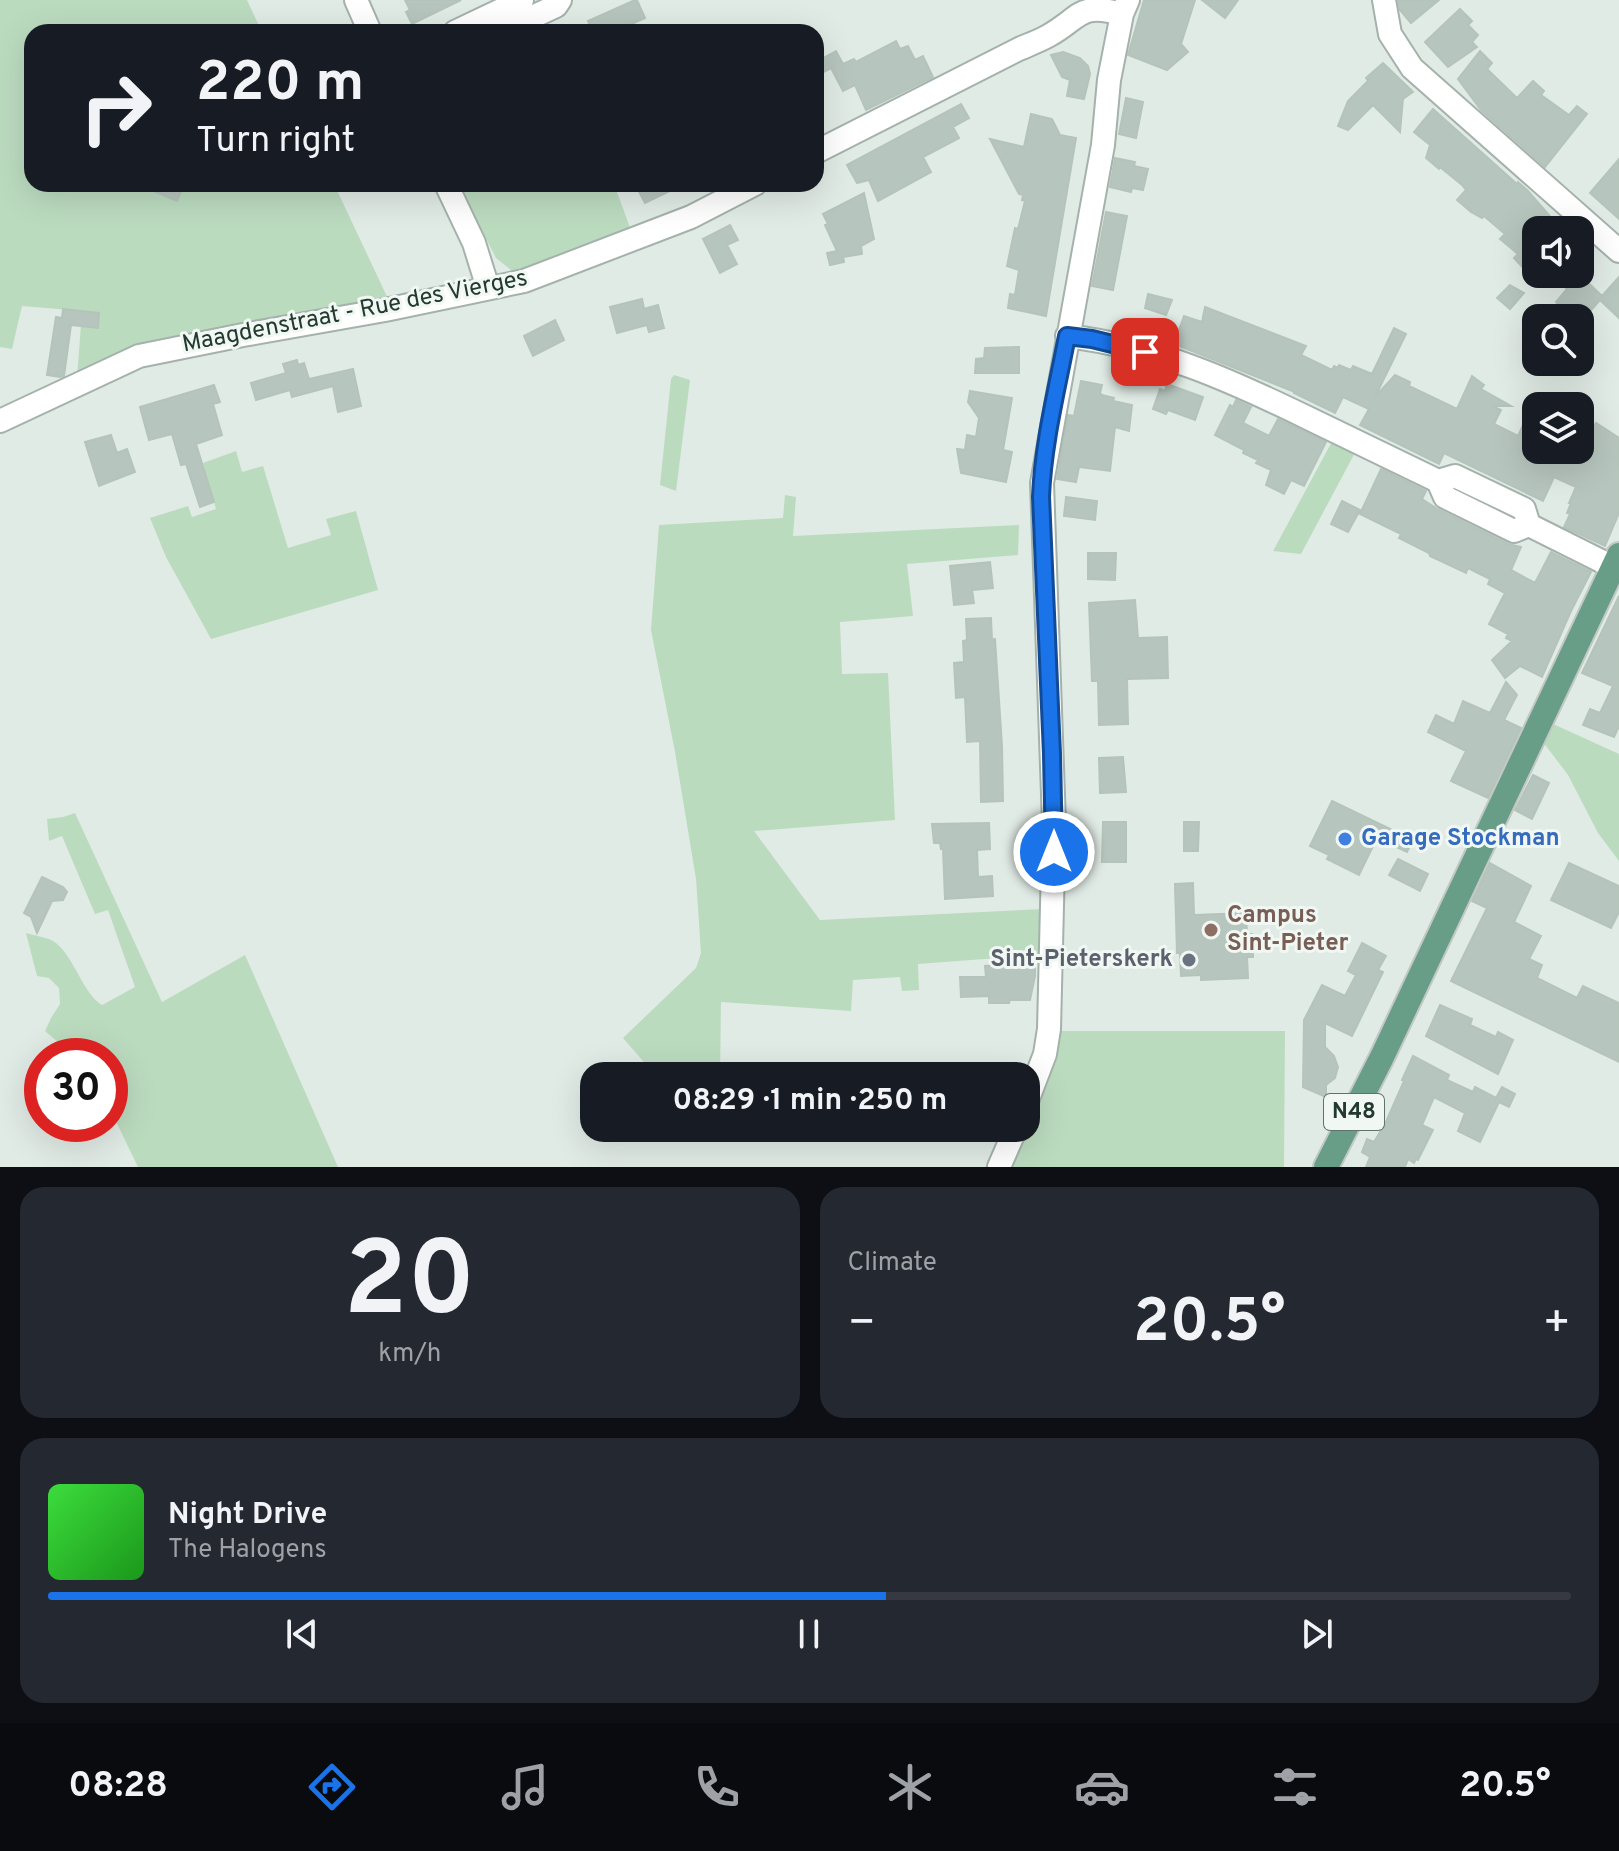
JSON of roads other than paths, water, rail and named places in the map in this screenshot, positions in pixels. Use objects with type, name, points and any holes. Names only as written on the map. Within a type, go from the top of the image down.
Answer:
[{"type":"main road","name":"N48","points":[[1326,1167],[1382,1057],[1616,561]]},
{"type":"street","points":[[356,0],[366,24]]},
{"type":"street","points":[[472,24],[522,0]]},
{"type":"street","points":[[517,24],[556,6],[560,0]]},
{"type":"street","points":[[1384,0],[1390,34],[1412,68],[1619,251]]},
{"type":"street","points":[[824,148],[1050,35],[1083,11],[1115,6],[1103,145],[1044,465],[1041,497],[1054,823],[1049,1029],[1040,1067]]},
{"type":"street","points":[[450,192],[474,243],[488,288]]},
{"type":"street","name":"Maagdenstraat - Rue des Vierges","points":[[0,421],[139,356],[524,281],[683,220],[739,192]]},
{"type":"street","points":[[1067,336],[1169,358],[1201,370],[1438,481],[1445,497],[1514,531],[1529,525],[1616,561]]},
{"type":"street","points":[[999,1167],[1010,1142]]},
{"type":"place","name":"Garage Stockman","points":[[1345,839]]},
{"type":"place","name":"Campus Sint-Pieter","points":[[1211,930]]},
{"type":"place","name":"Sint-Pieterskerk","points":[[1189,960]]}]
